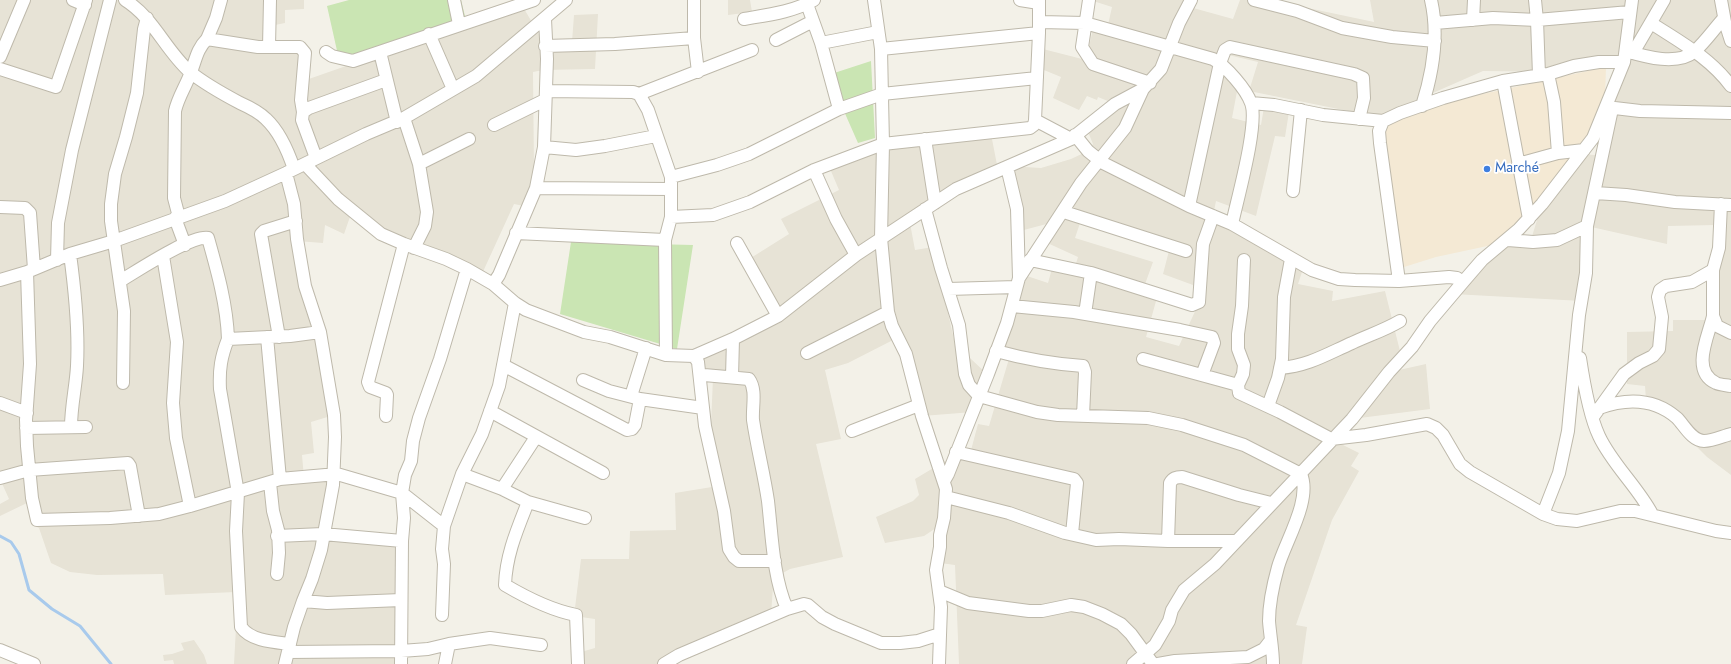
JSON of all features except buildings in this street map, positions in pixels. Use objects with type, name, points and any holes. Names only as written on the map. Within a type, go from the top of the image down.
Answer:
[{"type":"street","points":[[0,57],[24,0]]},
{"type":"street","points":[[0,69],[56,87],[86,2],[73,0]]},
{"type":"street","points":[[57,260],[58,223],[72,150],[110,0]]},
{"type":"street","points":[[125,0],[147,18],[168,46],[191,72],[220,92],[266,119],[279,135],[295,169],[381,234],[446,259],[467,269],[493,284],[515,303],[526,310],[584,332],[610,337],[666,355],[694,356],[733,339],[778,316],[856,255],[956,189],[982,176],[1007,167],[1073,137],[1115,104],[1147,86]]},
{"type":"street","points":[[186,244],[177,218],[174,198],[174,117],[176,102],[191,72],[198,48],[207,39],[216,18],[221,0]]},
{"type":"street","points":[[269,47],[270,0]]},
{"type":"street","points":[[454,0],[459,24]]},
{"type":"street","points":[[326,52],[332,56],[353,61],[429,34],[534,0]]},
{"type":"street","points":[[0,280],[30,271],[70,254],[114,241],[225,201],[400,120],[476,76],[566,0]]},
{"type":"street","points":[[694,0],[694,38],[698,72]]},
{"type":"street","points":[[874,0],[880,49],[883,144],[881,238],[888,312],[895,332],[906,354],[919,405],[944,481],[946,496],[936,570],[939,591],[939,664]]},
{"type":"street","points":[[670,217],[714,215],[750,202],[814,170],[883,144],[1030,128],[1034,125],[1035,120],[1039,1],[1020,0]]},
{"type":"street","points":[[1089,0],[1082,46],[1093,64],[1147,86]]},
{"type":"street","points":[[944,481],[988,374],[1012,306],[1018,282],[1030,260],[1064,212],[1081,183],[1125,128],[1147,86],[1161,68],[1171,48],[1179,23],[1191,0]]},
{"type":"street","points":[[1254,0],[1297,11],[1342,28],[1435,41]]},
{"type":"street","points":[[1422,106],[1430,81],[1435,41],[1435,23],[1431,0]]},
{"type":"street","points":[[1473,20],[1474,0]]},
{"type":"street","points":[[1535,0],[1543,75],[1554,102],[1558,153]]},
{"type":"street","points":[[1628,55],[1651,23],[1664,0]]},
{"type":"street","points":[[1251,103],[1274,105],[1323,115],[1384,121],[1443,98],[1503,81],[1543,75],[1574,66],[1628,55],[1665,59],[1685,56],[1728,29],[1721,0]]},
{"type":"street","points":[[744,19],[778,13],[810,2],[813,21],[821,43],[839,109]]},
{"type":"street","points":[[1435,23],[1493,18],[1537,20],[1631,6],[1628,55],[1610,107],[1595,193],[1587,226],[1586,272],[1577,333],[1570,419],[1566,444],[1559,473],[1543,514]]},
{"type":"street","points":[[123,383],[124,311],[111,222],[111,204],[115,174],[137,93],[144,29],[147,18]]},
{"type":"street","points":[[493,284],[536,188],[544,147],[547,59],[545,46],[545,19]]},
{"type":"street","points":[[776,40],[813,21]]},
{"type":"street","points":[[880,49],[1085,23],[1220,62],[1234,76],[1251,103],[1253,118],[1232,224]]},
{"type":"street","points":[[1651,23],[1695,51],[1718,71],[1731,86]]},
{"type":"street","points":[[821,43],[878,32]]},
{"type":"street","points":[[429,34],[453,89]]},
{"type":"street","points":[[545,46],[643,42],[694,38]]},
{"type":"street","points":[[207,39],[258,47],[300,47],[305,53],[301,100],[303,112],[302,120],[316,158]]},
{"type":"street","points":[[1189,206],[1220,62],[1225,50],[1230,47],[1363,78],[1364,98],[1359,119]]},
{"type":"street","points":[[494,125],[546,95],[633,92],[639,94],[752,50]]},
{"type":"street","points":[[380,52],[386,80],[400,120],[419,164],[428,212],[425,226],[409,246],[368,382],[370,387],[386,393],[386,416]]},
{"type":"street","points":[[536,188],[671,183],[749,154],[839,109],[882,94],[1037,78]]},
{"type":"street","points":[[303,112],[309,108],[386,80]]},
{"type":"street","points":[[1503,81],[1529,219]]},
{"type":"street","points":[[639,94],[648,110],[671,183],[670,217],[665,240],[666,355]]},
{"type":"street","points":[[1610,107],[1669,113],[1731,113]]},
{"type":"street","points":[[1133,664],[1155,645],[1163,632],[1172,610],[1184,590],[1215,564],[1235,540],[1301,474],[1331,439],[1352,419],[1389,372],[1412,347],[1430,321],[1482,260],[1508,240],[1542,204],[1593,138],[1610,107]]},
{"type":"street","points":[[1293,191],[1301,110]]},
{"type":"street","points":[[1035,120],[1073,137],[1100,160],[1124,174],[1189,206],[1232,224],[1312,270],[1339,279],[1399,281],[1449,277],[1457,278],[1463,282]]},
{"type":"street","points":[[1384,121],[1379,131],[1380,143],[1399,281]]},
{"type":"street","points":[[544,147],[576,150],[656,136]]},
{"type":"street","points":[[419,164],[469,139]]},
{"type":"street","points":[[925,139],[930,206],[948,288],[959,325],[965,374],[969,385],[979,396],[1038,412],[1083,416],[1148,418],[1182,425],[1244,445],[1301,474],[1304,481],[1304,489],[1297,519],[1278,566],[1270,597],[1269,622],[1273,664]]},
{"type":"street","points":[[1518,164],[1558,153],[1584,150]]},
{"type":"street","points":[[1007,167],[1017,209],[1018,282]]},
{"type":"street","points":[[288,653],[302,601],[312,579],[321,550],[333,485],[335,429],[320,332],[305,286],[291,188],[295,169]]},
{"type":"street","points":[[814,170],[836,219],[856,255]]},
{"type":"street","points":[[1595,193],[1726,205],[1719,248],[1713,270],[1713,316],[1709,332],[1703,346],[1703,366],[1709,378],[1716,384],[1731,386]]},
{"type":"street","points":[[0,207],[25,208],[30,213],[30,364],[26,428],[32,498],[37,520],[110,518],[159,514],[238,493],[274,481],[337,474],[402,493],[444,526]]},
{"type":"street","points":[[1064,212],[1186,251]]},
{"type":"street","points":[[1030,260],[1091,273],[1185,303],[1196,304],[1199,302],[1203,244],[1212,216]]},
{"type":"street","points":[[277,574],[279,553],[278,530],[273,511],[273,337],[261,234],[264,231],[296,221]]},
{"type":"street","points":[[1508,240],[1533,242],[1557,240],[1587,226]]},
{"type":"street","points":[[516,233],[665,240]]},
{"type":"street","points":[[120,281],[194,240],[208,238],[226,314],[228,339],[220,364],[220,389],[238,493],[236,531],[241,627],[246,634],[272,642],[288,653],[401,651],[428,649],[449,644],[490,638],[541,645]]},
{"type":"street","points":[[738,243],[778,316]]},
{"type":"street","points":[[70,254],[78,341],[71,427]]},
{"type":"street","points":[[163,256],[177,342],[173,403],[176,438],[190,506]]},
{"type":"street","points":[[1268,406],[1278,378],[1282,359],[1284,297],[1291,259]]},
{"type":"street","points":[[1244,260],[1242,306],[1238,334],[1238,349],[1244,365],[1243,374],[1238,385],[1239,393],[1268,406],[1331,439],[1366,435],[1427,424],[1436,428],[1443,435],[1460,464],[1470,472],[1543,514],[1557,519],[1577,521],[1620,511],[1636,511],[1716,531],[1731,533]]},
{"type":"street","points":[[401,664],[402,541],[404,518],[402,493],[405,475],[411,461],[413,441],[419,418],[440,359],[467,269]]},
{"type":"street","points":[[1596,412],[1624,374],[1638,363],[1652,356],[1659,349],[1662,317],[1658,297],[1660,290],[1666,286],[1692,282],[1713,270]]},
{"type":"street","points":[[1085,314],[1091,273]]},
{"type":"street","points":[[948,288],[1018,282]]},
{"type":"street","points":[[442,615],[444,564],[442,549],[444,526],[462,474],[482,434],[498,386],[515,303]]},
{"type":"street","points":[[1012,306],[1085,314],[1212,337],[1214,343],[1202,375]]},
{"type":"street","points":[[807,352],[888,312]]},
{"type":"street","points":[[1713,316],[1717,326],[1731,333]]},
{"type":"street","points":[[1280,368],[1295,367],[1322,358],[1353,342],[1384,330],[1400,320]]},
{"type":"street","points":[[228,339],[273,337],[320,332]]},
{"type":"street","points":[[1577,333],[1582,372],[1596,412],[1598,435],[1612,457],[1644,499],[1652,514]]},
{"type":"street","points":[[732,377],[733,339]]},
{"type":"street","points":[[503,365],[627,430],[632,429],[635,425],[636,398],[646,348]]},
{"type":"street","points":[[996,351],[1025,359],[1053,364],[1083,366],[1085,372],[1083,416]]},
{"type":"street","points":[[694,356],[698,362],[703,408],[714,472],[727,529],[728,550],[739,561],[775,560]]},
{"type":"street","points":[[1143,359],[1238,385]]},
{"type":"street","points":[[700,377],[704,375],[749,379],[752,384],[753,417],[768,500],[775,560],[786,609]]},
{"type":"street","points":[[583,380],[609,391],[636,398],[703,408]]},
{"type":"street","points":[[1596,412],[1621,401],[1643,402],[1666,410],[1697,439],[1704,441],[1731,434]]},
{"type":"street","points":[[0,403],[27,413]]},
{"type":"street","points":[[852,431],[919,405]]},
{"type":"street","points":[[490,411],[603,473]]},
{"type":"street","points":[[26,428],[86,427]]},
{"type":"street","points":[[502,489],[536,437]]},
{"type":"street","points":[[956,452],[1074,480],[1077,483],[1072,534]]},
{"type":"street","points":[[0,478],[29,470],[128,463],[130,466],[139,516]]},
{"type":"street","points":[[462,474],[502,489],[528,502],[585,518]]},
{"type":"street","points":[[1168,541],[1170,483],[1176,477],[1182,477],[1239,495],[1271,503]]},
{"type":"street","points":[[946,496],[1009,512],[1065,533],[1096,540],[1235,540]]},
{"type":"street","points":[[528,502],[511,546],[505,571],[505,585],[531,600],[576,615],[578,664]]},
{"type":"street","points":[[278,536],[323,534],[402,541]]},
{"type":"street","points":[[939,591],[968,603],[1029,611],[1042,611],[1071,605],[1084,607],[1121,624],[1131,634],[1153,664]]},
{"type":"street","points":[[302,601],[334,603],[401,600]]},
{"type":"street","points":[[664,664],[679,655],[786,609],[804,604],[808,605],[822,617],[835,624],[880,643],[918,641],[940,634]]},
{"type":"street","points":[[1158,664],[1187,660],[1248,657],[1264,649],[1271,640]]},
{"type":"street","points":[[445,664],[449,644]]},
{"type":"street","points":[[0,650],[34,664]]},
{"type":"shaded area","points":[[0,0],[304,0],[304,9],[285,10],[285,23],[270,26],[269,48],[303,47],[306,80],[463,25],[523,7],[543,41],[572,42],[574,15],[598,14],[595,69],[543,70],[533,72],[534,172],[529,207],[514,204],[481,276],[351,214],[344,234],[325,225],[323,243],[297,241],[314,311],[334,415],[311,422],[314,453],[302,455],[304,478],[337,474],[326,539],[400,546],[399,664],[234,664],[237,609],[236,592],[165,595],[163,574],[97,575],[70,572],[51,563],[39,528],[35,526],[29,502],[0,516],[0,504],[9,499],[0,479]]},
{"type":"shaded area","points":[[728,0],[750,0],[752,12],[728,15]]},
{"type":"shaded area","points":[[1090,0],[1189,0],[1186,6],[1233,19],[1240,0],[1263,4],[1270,0],[1374,22],[1370,0],[1731,0],[1731,475],[1707,457],[1672,422],[1646,400],[1645,386],[1627,384],[1627,332],[1673,331],[1673,320],[1707,320],[1716,225],[1668,226],[1667,244],[1587,226],[1582,301],[1453,294],[1506,242],[1529,246],[1542,204],[1581,154],[1608,156],[1606,107],[1624,62],[1563,72],[1483,71],[1378,117],[1249,91],[1258,62],[1224,54],[1222,63],[1238,86],[1232,118],[1261,125],[1264,107],[1289,112],[1285,137],[1275,136],[1256,216],[1216,201],[1213,216],[1305,263],[1298,284],[1333,291],[1332,301],[1385,291],[1402,359],[1390,372],[1426,364],[1430,409],[1352,419],[1331,439],[1359,453],[1351,466],[1359,471],[1332,520],[1296,625],[1307,627],[1302,664],[959,664],[955,565],[940,563],[936,528],[924,536],[885,543],[876,517],[913,501],[919,495],[915,479],[955,455],[970,454],[978,424],[989,426],[1011,352],[998,347],[1021,274],[1048,283],[1053,265],[1074,270],[1078,257],[1043,241],[1054,222],[1020,231],[1008,166],[1041,168],[1071,159],[1088,151],[1093,144],[1086,127],[1115,104],[1098,97],[1097,100],[1087,96],[1079,110],[1053,98],[1061,77],[1039,68],[1039,48],[1086,60],[1095,20],[1108,25],[1112,7]],"holes":[[[1082,217],[1171,243],[1163,274],[1193,285],[1198,305],[1179,346],[1146,337],[1158,294],[1144,287],[1153,262],[1075,238]]]},
{"type":"shaded area","points":[[1606,67],[1605,98],[1593,138],[1506,242],[1436,257],[1404,267],[1378,117]]},
{"type":"shaded area","points":[[991,134],[998,170],[909,218],[915,250],[933,247],[955,344],[987,374],[973,412],[922,416],[895,339],[848,363],[825,370],[841,439],[816,444],[843,557],[790,569],[779,575],[773,587],[771,615],[661,664],[581,664],[581,652],[595,648],[595,619],[574,616],[581,559],[629,559],[630,531],[676,530],[675,493],[712,487],[709,470],[713,378],[704,377],[696,354],[775,319],[746,261],[789,234],[781,219],[839,190],[828,164],[858,149]]},
{"type":"shaded area","points":[[194,640],[204,655],[207,664],[174,664],[173,660],[164,661],[163,655],[184,650],[181,643]]},
{"type":"green space","points":[[349,0],[461,0],[466,20],[340,64],[327,6]]},
{"type":"green space","points":[[871,61],[875,138],[858,143],[828,75]]},
{"type":"green space","points":[[571,242],[693,245],[677,349],[560,314]]},
{"type":"waterway","points":[[0,536],[11,542],[19,554],[29,590],[52,609],[80,626],[111,664]]},
{"type":"place","name":"Marché","points":[[1487,169]]}]
